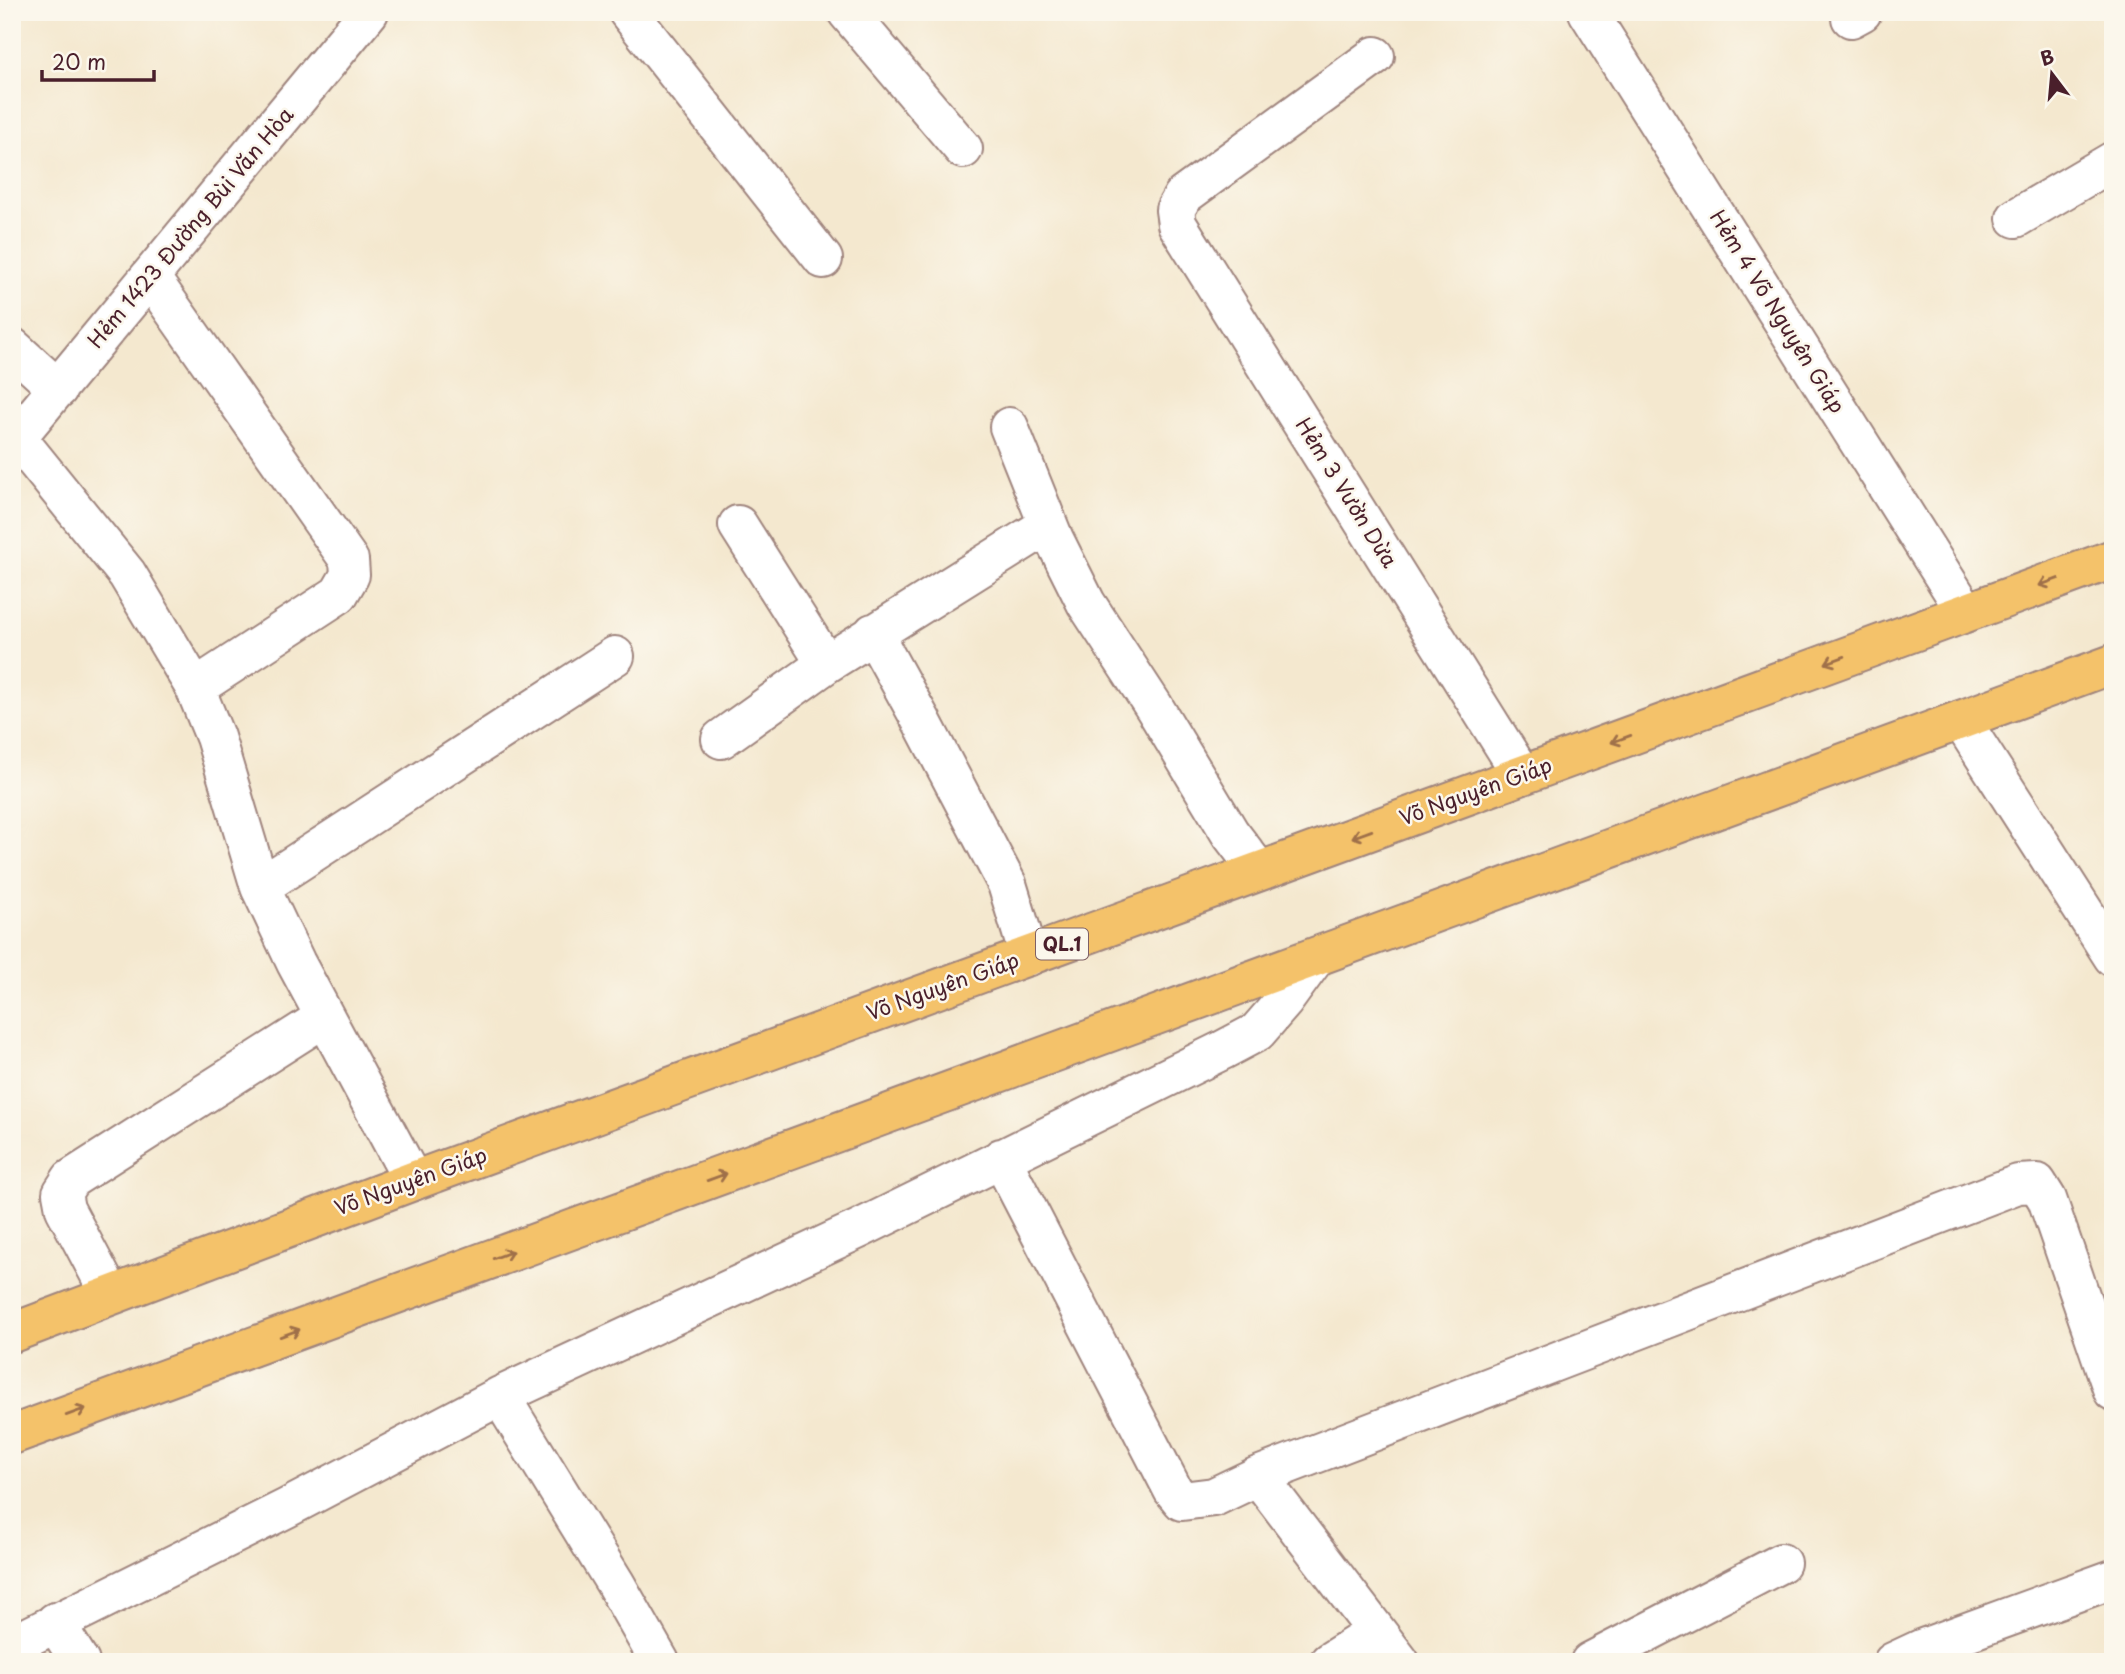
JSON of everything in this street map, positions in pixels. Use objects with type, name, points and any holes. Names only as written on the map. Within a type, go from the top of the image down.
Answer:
[{"type":"highway","name":"Võ Nguyên Giáp","points":[[12,1332],[412,1181],[2113,559]]},
{"type":"highway","points":[[12,1435],[2113,664]]},
{"type":"street","name":"Hẻm 1423 Đường Bùi Văn Hòa","points":[[14,441],[369,12]]},
{"type":"street","points":[[628,12],[823,259]]},
{"type":"street","points":[[847,12],[963,149]]},
{"type":"street","name":"Hẻm 4 Võ Nguyên Giáp","points":[[1588,12],[1966,612]]},
{"type":"street","name":"Hẻm 3 Vườn Dừa","points":[[1375,56],[1183,196],[1175,209],[1177,225],[1522,775]]},
{"type":"street","points":[[2016,218],[2113,162]]},
{"type":"street","points":[[150,277],[349,560],[350,575],[340,594],[195,688]]},
{"type":"street","points":[[12,348],[58,389]]},
{"type":"street","points":[[1009,427],[1048,525],[1086,603],[1154,707],[1230,833],[1259,871]]},
{"type":"street","points":[[14,441],[127,574],[195,688],[215,737],[260,887],[296,963],[412,1181]]},
{"type":"street","points":[[738,525],[826,664]]},
{"type":"street","points":[[721,739],[873,633],[1048,525]]},
{"type":"street","points":[[873,633],[1007,884],[1029,956]]},
{"type":"street","points":[[260,887],[615,656]]},
{"type":"street","points":[[1961,720],[2113,957]]},
{"type":"street","points":[[12,1645],[287,1508],[500,1396],[859,1229],[1223,1050],[1257,1032],[1316,957]]},
{"type":"street","points":[[110,1294],[65,1209],[62,1193],[71,1179],[325,1017]]},
{"type":"street","points":[[1002,1158],[1173,1490],[1182,1501],[1214,1497],[1258,1476],[2018,1184],[2036,1184],[2047,1199],[2113,1391]]},
{"type":"street","points":[[500,1396],[615,1583],[660,1662]]},
{"type":"street","points":[[1258,1476],[1399,1662]]},
{"type":"street","points":[[1590,1662],[1782,1563]]},
{"type":"street","points":[[1893,1662],[1923,1648],[2113,1579]]},
{"type":"street","points":[[55,1622],[80,1662]]},
{"type":"street","points":[[1329,1662],[1376,1632]]}]
